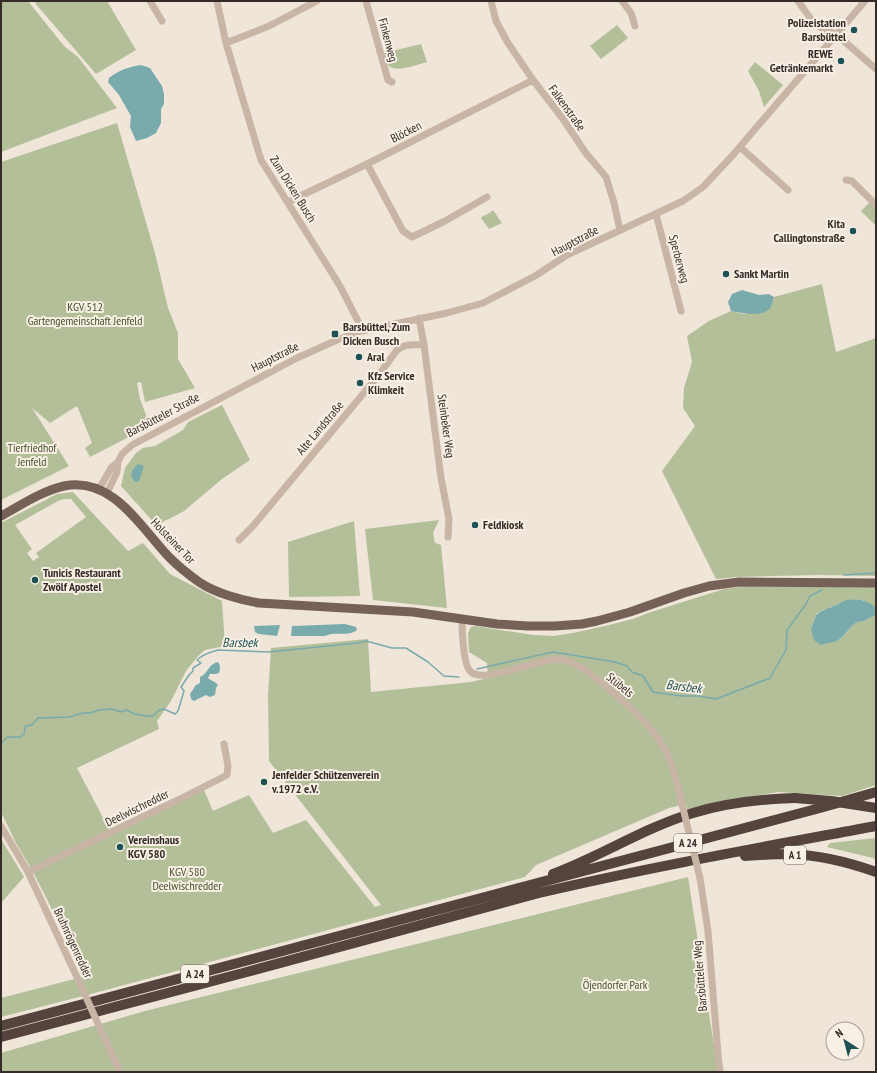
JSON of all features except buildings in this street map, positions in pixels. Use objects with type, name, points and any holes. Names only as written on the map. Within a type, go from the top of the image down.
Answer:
[{"type":"highway","name":"A 24","points":[[1,1026],[876,792]]},
{"type":"highway","name":"A 24","points":[[500,893],[576,864],[645,832],[693,813],[725,804],[795,798],[831,801],[876,808]]},
{"type":"highway","name":"A 24","points":[[1,1037],[539,893],[711,857],[876,826]]},
{"type":"highway","name":"A 1","points":[[711,857],[788,854],[812,856],[841,861],[876,872]]},
{"type":"main road","points":[[1,516],[55,488],[78,485],[87,486],[99,489],[107,494]]},
{"type":"main road","name":"Holsteiner Tor","points":[[107,494],[118,501],[127,510],[170,558],[201,583],[228,595],[259,603],[413,612],[516,625],[555,626],[582,624],[597,621],[630,612],[709,586],[738,582],[876,582]]},
{"type":"street","points":[[150,1],[162,21]]},
{"type":"street","name":"Zum Dicken Busch","points":[[217,1],[226,43],[261,160],[340,286],[360,324],[361,331]]},
{"type":"street","points":[[226,43],[270,26],[317,1]]},
{"type":"street","name":"Finkenweg","points":[[366,1],[388,80],[392,82]]},
{"type":"street","name":"Falkenstraße","points":[[491,1],[496,21],[508,43],[585,152],[606,177],[620,230]]},
{"type":"street","points":[[622,1],[631,13],[636,26]]},
{"type":"street","points":[[798,1],[813,22],[823,29],[836,34],[876,69]]},
{"type":"street","name":"Hauptstraße","points":[[226,395],[297,358],[361,331],[447,313],[483,303],[535,276],[567,255],[683,201],[698,191],[711,179],[865,1]]},
{"type":"street","name":"Blöcken","points":[[288,202],[533,80]]},
{"type":"street","points":[[740,147],[788,190]]},
{"type":"street","points":[[367,164],[403,231],[412,237],[445,221],[488,197]]},
{"type":"street","points":[[846,180],[852,181],[876,205]]},
{"type":"street","name":"Sperberweg","points":[[656,214],[682,310]]},
{"type":"street","name":"Steinbeker Weg","points":[[419,318],[424,345],[441,478],[449,519],[448,537]]},
{"type":"street","name":"Alte Landstraße","points":[[239,540],[253,526],[378,376],[397,350],[406,344],[424,345]]},
{"type":"street","name":"Barsbütteler Straße","points":[[107,494],[117,472],[118,462],[122,454],[132,445],[226,395]]},
{"type":"street","name":"Barsbütteler Straße","points":[[99,489],[111,468],[118,462]]},
{"type":"street","name":"Stübels","points":[[462,619],[467,665],[471,672],[479,676],[489,675],[547,660],[560,659],[575,664],[594,678],[629,706],[649,727],[659,739],[668,756],[678,787],[700,878]]},
{"type":"street","name":"Deelwischredder","points":[[28,872],[227,775],[228,766],[224,744]]},
{"type":"street","name":"Bruhnrögenredder","points":[[1,826],[28,872],[120,1072]]},
{"type":"street","name":"Barsbütteler Weg","points":[[700,878],[708,931],[720,1072]]},
{"type":"green space","points":[[1,1],[28,1],[64,46],[78,57],[117,108],[1,152]]},
{"type":"green space","points":[[37,1],[107,1],[136,50],[96,74],[35,3]]},
{"type":"green space","points":[[617,25],[628,38],[601,59],[590,46]]},
{"type":"green space","points":[[421,44],[427,62],[401,69],[392,68],[388,65],[384,53]]},
{"type":"green space","points":[[755,62],[783,85],[764,107],[759,91],[748,71]]},
{"type":"green space","name":"KGV 512 Gartengemeinschaft Jenfeld","points":[[117,123],[155,253],[168,308],[178,333],[178,359],[195,388],[145,402],[141,382],[137,383],[140,399],[150,426],[90,457],[85,448],[92,443],[77,406],[50,423],[32,408],[69,466],[1,500],[1,162]]},
{"type":"green space","points":[[869,203],[876,209],[875,225],[861,211]]},
{"type":"green space","points":[[493,210],[502,223],[489,229],[481,218]]},
{"type":"green space","points":[[822,284],[836,352],[876,338],[876,576],[819,575],[736,577],[716,579],[662,471],[695,426],[683,408],[684,388],[692,362],[687,336],[709,321],[731,311],[744,314],[771,307],[774,297]]},
{"type":"green space","points":[[222,405],[250,460],[222,479],[184,511],[164,521],[158,527],[121,486],[125,468],[136,453],[143,448],[155,446],[183,430],[188,422]]},
{"type":"green space","name":"KGV 580 Deelwischredder","points":[[73,492],[128,551],[143,543],[170,574],[222,601],[225,646],[205,650],[186,671],[171,701],[157,721],[159,729],[77,768],[112,835],[204,790],[213,811],[249,795],[273,833],[306,820],[375,907],[381,905],[269,761],[268,696],[271,648],[368,639],[371,692],[471,682],[488,678],[487,663],[469,652],[468,633],[471,627],[475,626],[533,635],[553,636],[573,633],[633,619],[724,589],[740,587],[876,586],[876,608],[862,600],[851,600],[816,614],[811,629],[837,641],[857,622],[864,621],[876,615],[876,785],[842,796],[779,792],[725,800],[687,811],[686,804],[669,808],[536,865],[525,877],[1,1017],[1,998],[86,976],[1,812],[1,523],[57,494]],"holes":[[[71,499],[86,517],[36,553],[39,557],[33,561],[27,553],[32,549],[15,525],[58,501]]]},
{"type":"green space","points":[[439,520],[433,533],[435,543],[441,545],[447,608],[373,600],[365,529]]},
{"type":"green space","points":[[354,521],[360,596],[289,597],[288,542]]},
{"type":"green space","points":[[876,838],[876,860],[827,847],[830,843]]},
{"type":"green space","points":[[1,839],[24,877],[1,903]]},
{"type":"green space","name":"Öjendorfer Park","points":[[688,877],[718,1072],[1,1072],[1,1053],[145,1011]]},
{"type":"water","points":[[141,65],[150,68],[162,86],[164,104],[161,109],[161,123],[156,133],[147,138],[136,141],[130,127],[131,116],[119,95],[108,82],[109,78],[120,71]]},
{"type":"water","points":[[742,290],[759,295],[769,294],[774,297],[771,307],[763,313],[758,314],[746,314],[731,311],[728,302],[732,294]]},
{"type":"water","points":[[138,464],[144,466],[139,481],[136,482],[132,478],[132,473]]},
{"type":"water","points":[[846,600],[866,601],[876,608],[876,615],[864,621],[857,622],[837,641],[821,645],[814,640],[811,629],[816,615]]},
{"type":"water","points":[[345,624],[356,627],[357,630],[350,633],[325,636],[291,636],[292,626]]},
{"type":"water","points":[[280,625],[277,636],[259,634],[255,632],[254,626]]},
{"type":"water","points":[[218,662],[220,666],[219,673],[210,674],[208,678],[218,685],[215,695],[210,697],[206,695],[194,701],[191,699],[190,694],[196,685],[200,683],[200,677],[214,663]]},
{"type":"waterway","name":"Barsbek","points":[[844,575],[876,573]]},
{"type":"waterway","name":"Barsbek","points":[[477,669],[553,652],[615,662],[627,666],[632,672],[643,676],[653,692],[716,699],[770,678],[786,650],[787,630],[810,596],[822,590]]},
{"type":"waterway","name":"Barsbek","points":[[1,744],[7,737],[20,737],[24,734],[25,726],[32,725],[38,718],[69,717],[99,710],[112,709],[121,712],[126,710],[135,714],[146,716],[153,716],[159,710],[164,709],[175,714],[178,711],[184,691],[181,687],[193,671],[193,668],[201,663],[197,660],[209,652],[218,650],[268,652],[366,641],[392,648],[406,648],[428,662],[444,676],[459,677]]},
{"type":"place","name":"Polizeistation Barsbüttel","points":[[854,30]]},
{"type":"place","name":"REWE Getränkemarkt","points":[[841,61]]},
{"type":"place","name":"Kita Callingtonstraße","points":[[853,231]]},
{"type":"place","name":"Sankt Martin","points":[[726,274]]},
{"type":"place","name":"Barsbüttel, Zum Dicken Busch","points":[[335,334]]},
{"type":"place","name":"Aral","points":[[359,357]]},
{"type":"place","name":"Kfz Service Klimkeit","points":[[360,383]]},
{"type":"place","name":"Feldkiosk","points":[[475,525]]},
{"type":"place","name":"Tunicis Restaurant Zwölf Apostel","points":[[35,580]]},
{"type":"place","name":"Jenfelder Schützenverein v.1972 e.V.","points":[[264,782]]},
{"type":"place","name":"Vereinshaus KGV 580","points":[[120,847]]},
{"type":"park label","name":"Tierfriedhof Jenfeld","points":[[32,455]]}]
